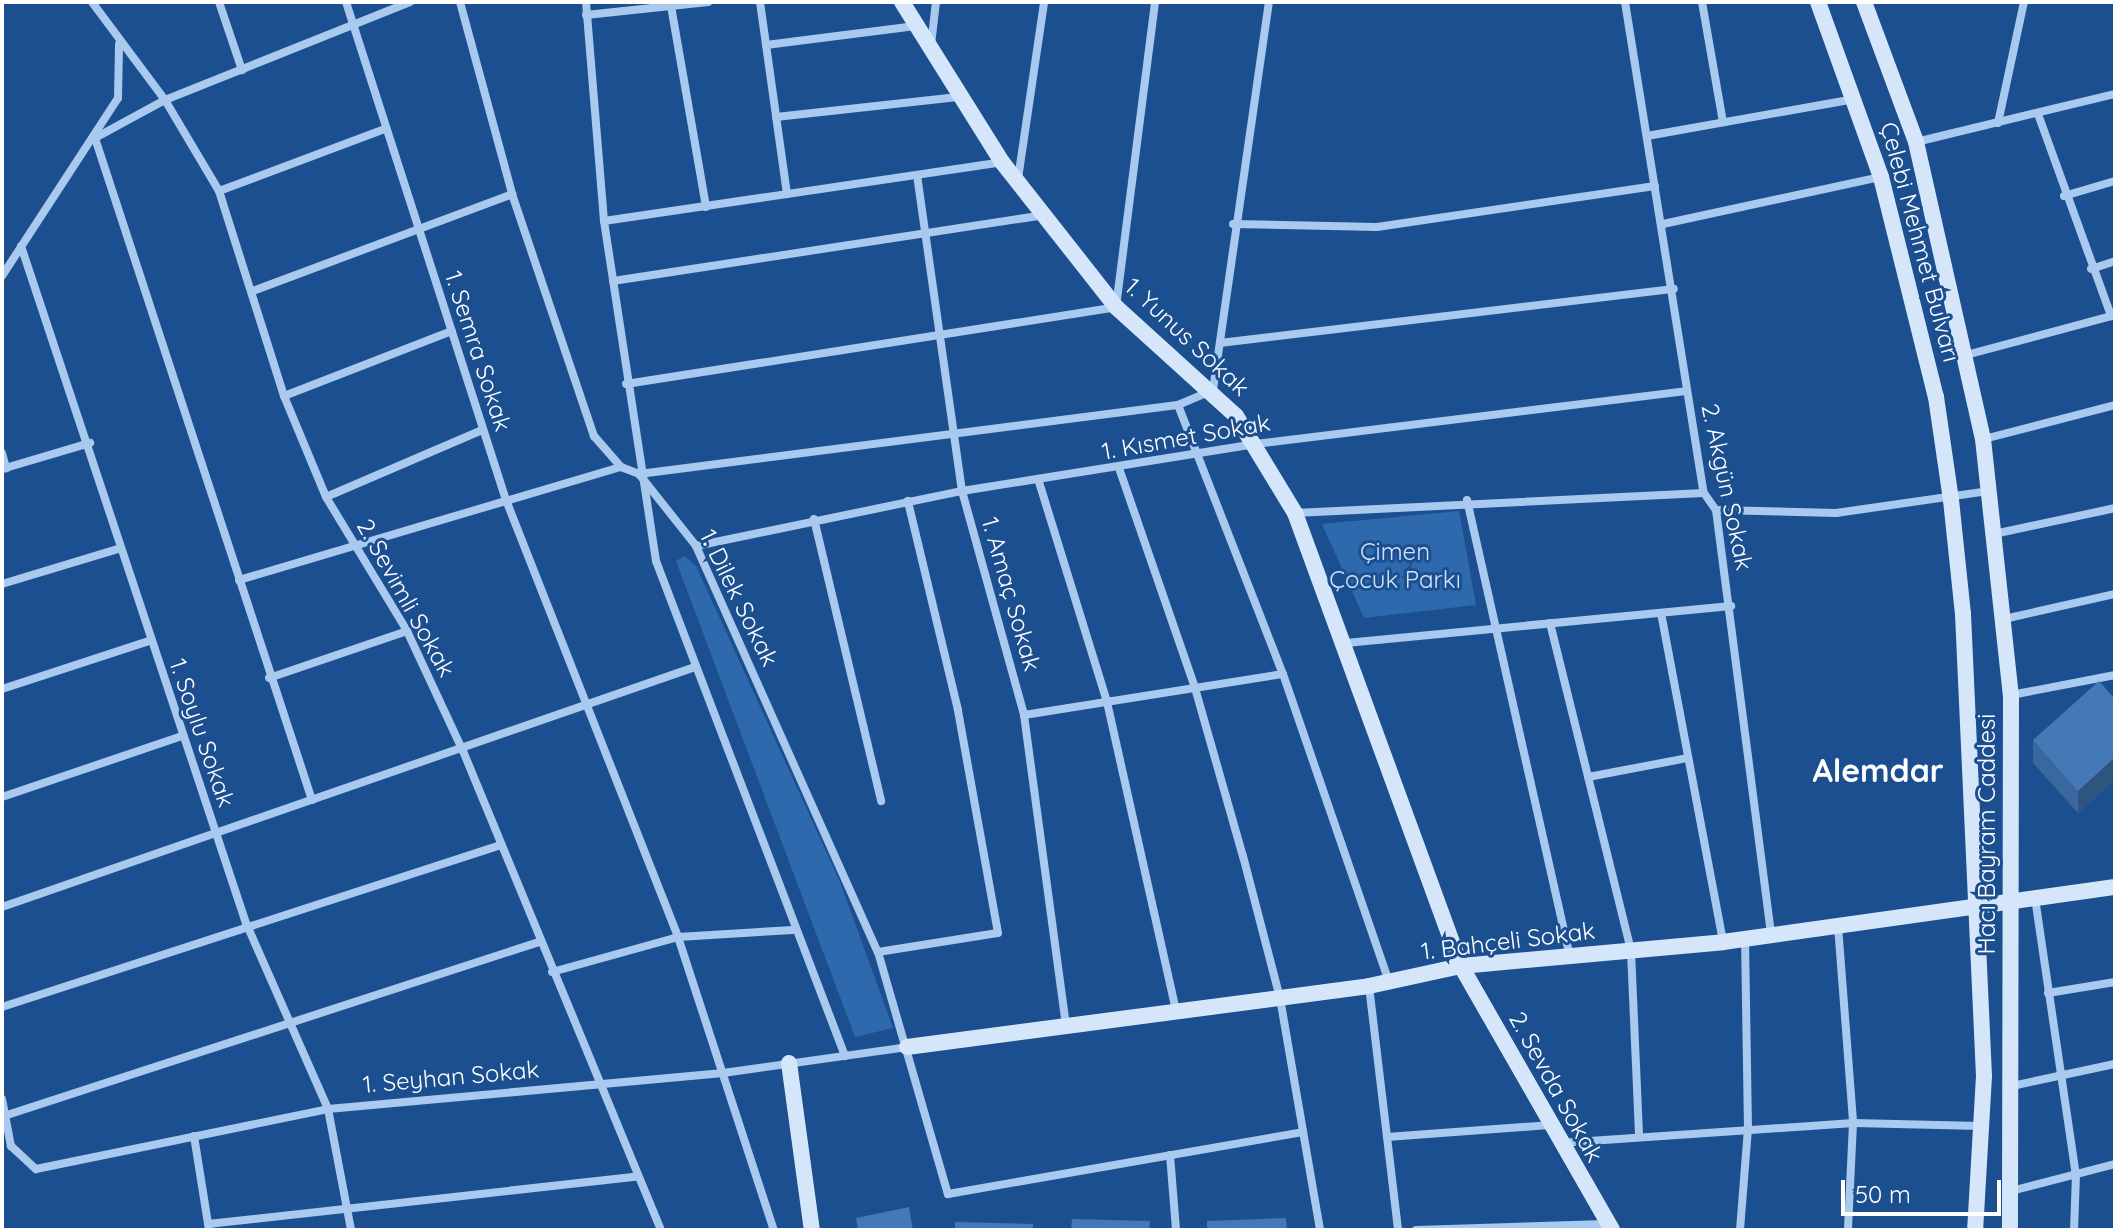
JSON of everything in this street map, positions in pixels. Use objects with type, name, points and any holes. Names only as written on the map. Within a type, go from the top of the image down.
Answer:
[{"type":"street","name":"2. Sevimli Sokak","points":[[92,2],[119,43],[165,100],[219,191],[284,396],[326,497],[407,631],[463,751],[539,942],[661,1230]]},
{"type":"street","points":[[219,2],[242,70]]},
{"type":"street","name":"1. Semra Sokak","points":[[346,2],[506,500],[583,708],[678,937],[774,1230]]},
{"type":"street","points":[[95,138],[165,100],[410,2]]},
{"type":"street","points":[[460,2],[512,194],[594,436],[621,467],[639,474],[1178,405],[1213,390],[1233,224],[1269,2]]},
{"type":"street","points":[[586,2],[604,221],[639,474],[656,561],[793,930],[845,1056]]},
{"type":"street","points":[[586,15],[708,2]]},
{"type":"street","points":[[760,2],[787,194]]},
{"type":"street","name":"1. Yunus Sokak","points":[[902,2],[958,97],[1002,162],[1116,307],[1213,390],[1255,444],[1295,513],[1346,643],[1461,966]]},
{"type":"street","points":[[930,50],[936,2]]},
{"type":"street","points":[[1018,181],[1044,2]]},
{"type":"street","points":[[626,384],[1116,307],[1155,2]]},
{"type":"street","name":"2. Akgün Sokak","points":[[1625,2],[1674,289],[1686,391],[1704,493],[1716,510],[1731,606],[1771,935]]},
{"type":"street","points":[[1702,2],[1723,122]]},
{"type":"street","name":"Çelebi Mehmet Bulvarı","points":[[1818,2],[1881,177],[1936,397],[1951,500]]},
{"type":"street","name":"Çelebi Mehmet Bulvarı","points":[[1864,2],[1916,142],[1983,439]]},
{"type":"street","points":[[1998,123],[2024,2]]},
{"type":"street","points":[[671,6],[706,207]]},
{"type":"street","points":[[766,45],[916,26]]},
{"type":"street","points":[[2,276],[95,138],[118,98],[119,43]]},
{"type":"street","points":[[1916,142],[2115,94]]},
{"type":"street","points":[[776,117],[958,97]]},
{"type":"street","points":[[1647,136],[1855,99]]},
{"type":"street","points":[[1966,355],[2113,315],[2091,269],[2038,114]]},
{"type":"street","points":[[219,191],[385,129]]},
{"type":"street","points":[[95,138],[269,678],[312,800]]},
{"type":"street","points":[[604,221],[1002,162]]},
{"type":"street","name":"1. Amaç Sokak","points":[[917,175],[962,491],[1024,715],[1066,1024]]},
{"type":"street","points":[[1663,224],[1881,177]]},
{"type":"street","points":[[2064,196],[2115,181]]},
{"type":"street","points":[[1233,224],[1377,227],[1655,186]]},
{"type":"street","points":[[253,291],[512,194]]},
{"type":"street","points":[[613,281],[1046,215]]},
{"type":"street","name":"1. Soylu Sokak","points":[[21,246],[90,443],[149,641],[246,923],[328,1109],[351,1230]]},
{"type":"street","points":[[2091,269],[2115,261]]},
{"type":"street","points":[[1220,343],[1674,289]]},
{"type":"street","points":[[284,396],[452,331]]},
{"type":"street","name":"1. Kısmet Sokak","points":[[696,546],[814,519],[962,491],[1120,471],[1255,444],[1686,391]]},
{"type":"street","points":[[1178,405],[1283,674],[1389,982]]},
{"type":"street","points":[[1983,439],[2115,405]]},
{"type":"street","points":[[326,497],[482,430]]},
{"type":"street","name":"Hacı Bayram Caddesi","points":[[1983,439],[2011,695],[2010,1230]]},
{"type":"street","points":[[2,453],[4,468],[90,443]]},
{"type":"street","points":[[239,580],[621,467]]},
{"type":"street","points":[[1120,471],[1195,688],[1280,998],[1320,1230]]},
{"type":"street","name":"1. Dilek Sokak","points":[[639,474],[696,546],[878,952],[948,1194],[1170,1155]]},
{"type":"street","points":[[1039,482],[1107,702],[1175,1007]]},
{"type":"street","points":[[1716,510],[1823,513],[1951,500],[1989,491]]},
{"type":"street","points":[[1295,513],[1467,500],[1704,493]]},
{"type":"street","points":[[1467,500],[1493,629],[1571,957]]},
{"type":"street","name":"Hacı Bayram Caddesi","points":[[1951,500],[1976,909],[1981,1126],[1975,1230]]},
{"type":"street","points":[[878,952],[998,933],[958,710],[908,501]]},
{"type":"street","points":[[1994,534],[2115,508]]},
{"type":"street","points":[[814,519],[881,801]]},
{"type":"street","points":[[2,584],[121,548]]},
{"type":"street","points":[[2004,619],[2115,594]]},
{"type":"street","points":[[1346,643],[1731,606]]},
{"type":"street","points":[[1661,613],[1723,942]]},
{"type":"street","points":[[1550,623],[1631,951],[1639,1137]]},
{"type":"street","points":[[269,678],[407,631]]},
{"type":"street","points":[[2,689],[149,641]]},
{"type":"street","points":[[2,907],[463,751],[695,667]]},
{"type":"street","points":[[1024,715],[1283,674]]},
{"type":"street","points":[[2011,695],[2115,675]]},
{"type":"street","points":[[2,797],[182,736]]},
{"type":"street","points":[[1588,777],[1688,758]]},
{"type":"street","points":[[2,1007],[246,923],[501,845]]},
{"type":"street","name":"1. Bahçeli Sokak","points":[[907,1047],[1175,1007],[1369,986],[1461,966],[1723,942],[1976,909],[2115,887]]},
{"type":"street","points":[[2035,898],[2076,1174],[2074,1230]]},
{"type":"street","points":[[1838,926],[1853,1123],[1848,1230]]},
{"type":"street","points":[[552,972],[678,937],[793,930]]},
{"type":"street","points":[[1740,1230],[1748,1129],[1745,939]]},
{"type":"street","points":[[2,1099],[4,1116],[539,942]]},
{"type":"street","name":"2. Sevda Sokak","points":[[1461,966],[1606,1228]]},
{"type":"street","points":[[2048,993],[2115,982]]},
{"type":"street","points":[[1369,986],[1398,1230]]},
{"type":"street","name":"1. Seyhan Sokak","points":[[4,1116],[11,1146],[36,1169],[328,1109],[443,1093],[601,1085],[723,1073],[907,1047]]},
{"type":"street","points":[[789,1063],[812,1230]]},
{"type":"street","points":[[2012,1086],[2115,1064]]},
{"type":"street","points":[[1559,1143],[1853,1123],[1981,1126]]},
{"type":"street","points":[[1387,1137],[1549,1125]]},
{"type":"street","points":[[1176,1230],[1170,1155],[1303,1132]]},
{"type":"street","points":[[194,1136],[208,1227],[347,1208],[637,1177]]},
{"type":"street","points":[[2011,1191],[2115,1164]]},
{"type":"street","points":[[1416,1230],[1606,1228]]},
{"type":"green space","name":"Çimen Çocuk Parkı","points":[[1459,511],[1476,605],[1364,618],[1322,524]]},
{"type":"green space","points":[[684,556],[696,566],[840,882],[893,1028],[855,1037],[676,561]]},
{"type":"building","points":[[2099,681],[2115,699],[2115,757],[2078,791],[2033,740]]},
{"type":"building","points":[[909,1207],[913,1230],[858,1230],[856,1218]]},
{"type":"building","points":[[1286,1218],[1287,1230],[1207,1230],[1207,1221]]},
{"type":"building","points":[[1072,1219],[1150,1221],[1149,1230],[1071,1230]]},
{"type":"building","points":[[955,1222],[1033,1224],[1033,1230],[955,1230]]},
{"type":"district","name":"Alemdar","points":[[1878,770]]}]
